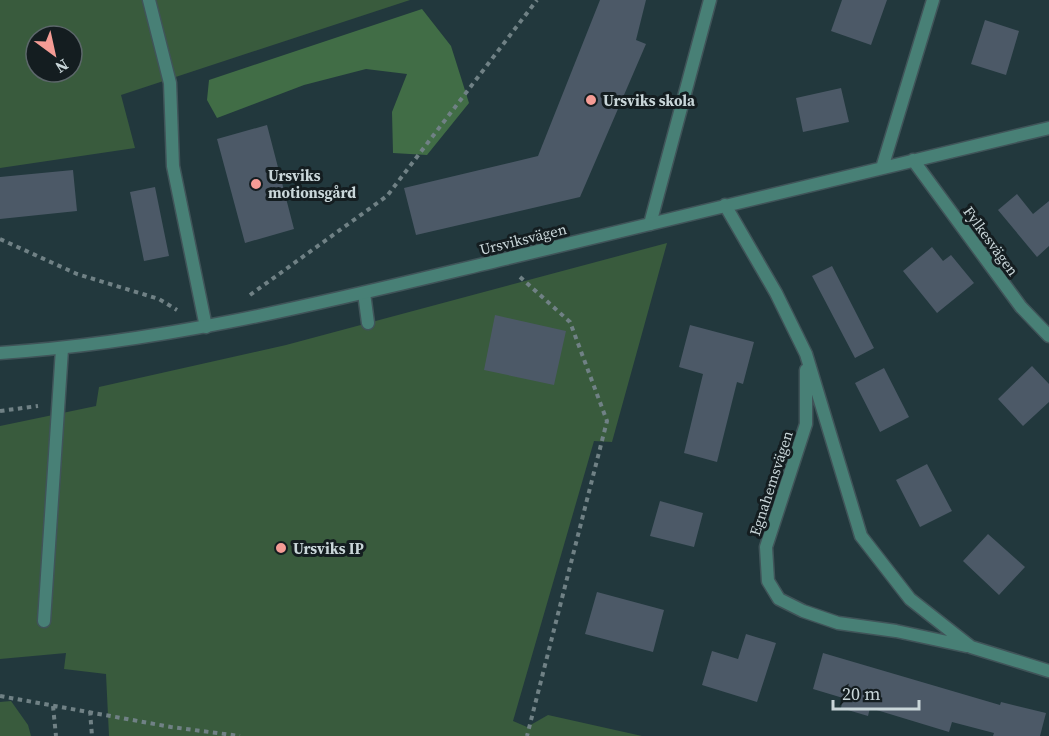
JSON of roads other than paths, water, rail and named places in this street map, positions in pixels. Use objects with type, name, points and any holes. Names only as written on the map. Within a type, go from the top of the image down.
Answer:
[{"type":"street","points":[[149,0],[170,83],[172,166],[206,327]]},
{"type":"street","points":[[650,224],[710,0]]},
{"type":"street","points":[[882,168],[933,0]]},
{"type":"street","name":"Ursviksvägen","points":[[0,353],[62,349],[206,327],[364,293],[1049,128]]},
{"type":"street","name":"Fylkesvägen","points":[[913,160],[1021,307],[1049,336]]},
{"type":"street","name":"Egnahemsvägen","points":[[725,205],[776,293],[806,354],[861,536],[910,599],[971,647]]},
{"type":"street","points":[[364,293],[368,322]]},
{"type":"street","points":[[44,621],[62,349]]},
{"type":"street","name":"Egnahemsvägen","points":[[806,354],[806,424],[766,547],[768,581],[780,599],[803,611],[838,623],[896,631],[971,647],[1049,670]]},
{"type":"place","name":"Ursviks skola","points":[[591,100]]},
{"type":"place","name":"Ursviks motionsgård","points":[[256,184]]},
{"type":"place","name":"Ursviks IP","points":[[281,548]]}]
